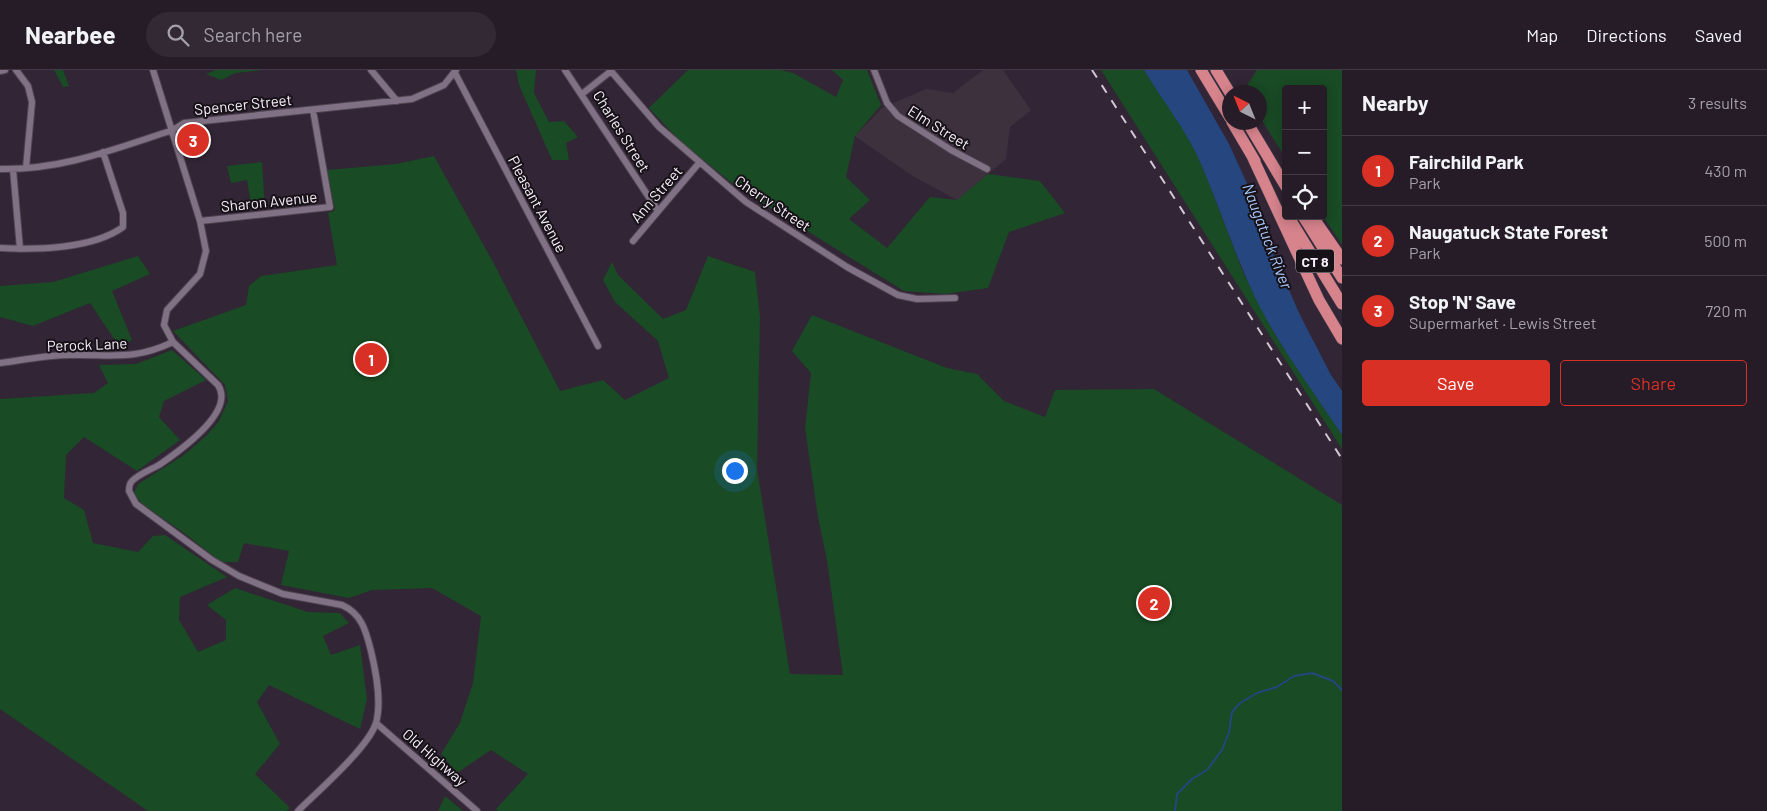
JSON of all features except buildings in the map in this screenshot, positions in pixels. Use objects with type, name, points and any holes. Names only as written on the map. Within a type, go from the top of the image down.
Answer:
[{"type":"highway","points":[[1201,70],[1222,105]]},
{"type":"highway","points":[[1216,70],[1225,85]]},
{"type":"highway","points":[[1237,130],[1282,205]]},
{"type":"highway","points":[[1252,130],[1282,180]]},
{"type":"highway","points":[[1260,144],[1282,175]]},
{"type":"highway","points":[[1252,156],[1319,300],[1342,339]]},
{"type":"highway","name":"CT 8","points":[[1290,220],[1342,304]]},
{"type":"highway","name":"CT 8","points":[[1306,220],[1342,278]]},
{"type":"highway","points":[[1315,220],[1342,259]]},
{"type":"street","points":[[0,71],[5,70]]},
{"type":"street","points":[[16,70],[28,86],[32,102],[26,168]]},
{"type":"street","points":[[153,70],[206,243],[204,266],[196,281],[170,306],[164,316],[165,330],[173,342],[218,385],[222,395],[221,404],[208,423],[185,446],[133,480],[129,487],[129,495],[146,512],[212,560],[239,576],[283,594],[342,605],[356,613],[363,624],[372,653],[377,695],[376,723],[364,742],[298,811]]},
{"type":"street","points":[[372,70],[398,101]]},
{"type":"street","points":[[566,70],[582,94]]},
{"type":"street","name":"Elm Street","points":[[874,70],[887,103],[898,116],[951,150],[988,169]]},
{"type":"street","name":"Charles Street","points":[[610,71],[582,94],[658,211]]},
{"type":"street","name":"Cherry Street","points":[[610,71],[659,128],[746,202],[847,266],[898,295],[917,300],[955,298]]},
{"type":"street","name":"Spencer Street","points":[[0,169],[53,166],[172,130],[184,123],[412,99],[435,90],[456,72]]},
{"type":"street","name":"Pleasant Avenue","points":[[456,72],[598,346]]},
{"type":"street","name":"Sharon Avenue","points":[[200,221],[330,207],[312,110]]},
{"type":"street","points":[[0,248],[58,247],[109,235],[124,227],[123,214],[103,152]]},
{"type":"street","name":"Ann Street","points":[[632,241],[699,163]]},
{"type":"street","points":[[14,169],[20,249]]},
{"type":"street","name":"Perock Lane","points":[[0,363],[68,355],[129,356],[152,352],[173,342]]},
{"type":"street","name":"Old Highway","points":[[376,723],[477,811]]},
{"type":"shaded area","points":[[983,70],[1003,70],[1031,110],[1010,127],[1006,159],[957,200],[911,175],[855,136],[882,108],[926,89],[953,93]]},
{"type":"green space","points":[[54,70],[63,70],[69,86],[63,87]]},
{"type":"green space","points":[[216,70],[262,70],[236,73],[221,80],[206,74]]},
{"type":"green space","points":[[516,70],[536,70],[534,93],[549,122],[564,121],[578,137],[566,143],[569,160],[552,160],[519,85]]},
{"type":"green space","points":[[688,70],[781,70],[793,73],[836,97],[843,80],[832,70],[867,70],[881,105],[855,136],[846,177],[870,200],[849,219],[887,248],[930,197],[957,200],[988,174],[1040,181],[1065,213],[1009,232],[988,288],[945,294],[904,291],[738,188],[679,140],[649,108]]},
{"type":"green space","points":[[1101,70],[1144,70],[1181,124],[1201,163],[1243,272],[1274,333],[1342,435],[1342,449]]},
{"type":"green space","points":[[1257,70],[1342,70],[1342,245],[1326,220],[1327,85],[1282,85],[1282,153],[1267,128],[1267,85],[1247,85]]},
{"type":"green space","points":[[434,156],[493,262],[560,391],[603,380],[625,400],[669,378],[658,341],[615,302],[603,280],[612,262],[618,275],[663,319],[686,310],[708,256],[755,272],[760,317],[757,469],[790,674],[843,675],[827,560],[818,517],[805,428],[811,373],[792,351],[812,315],[947,368],[977,374],[1004,401],[1045,417],[1055,390],[1154,389],[1342,505],[1342,811],[498,811],[496,809],[528,774],[491,750],[457,773],[441,754],[460,723],[473,683],[481,616],[432,588],[372,590],[349,598],[281,585],[289,551],[244,543],[238,562],[221,562],[141,503],[134,493],[138,484],[184,455],[207,435],[219,421],[228,401],[225,385],[173,331],[246,305],[249,286],[261,276],[337,265],[328,213],[335,210],[327,170],[396,164]]},
{"type":"green space","points":[[262,162],[265,208],[252,209],[247,180],[231,183],[227,166]]},
{"type":"green space","points":[[138,256],[150,274],[112,291],[132,340],[119,346],[90,303],[33,326],[0,317],[0,286],[53,282]]},
{"type":"green space","points":[[172,350],[206,380],[164,401],[159,417],[180,440],[137,471],[84,437],[66,455],[64,498],[84,510],[93,543],[138,552],[153,536],[165,535],[227,577],[180,597],[179,620],[198,652],[226,640],[226,620],[207,605],[235,588],[308,612],[340,613],[349,623],[323,636],[331,655],[360,645],[367,699],[360,729],[269,685],[257,702],[280,744],[255,774],[290,808],[286,811],[148,811],[0,709],[0,399],[94,393],[108,383],[99,365],[136,364]]},
{"type":"green space","points":[[445,796],[463,811],[438,811]]},
{"type":"water","points":[[1144,70],[1187,70],[1229,144],[1249,188],[1264,233],[1300,315],[1331,375],[1342,391],[1342,435],[1290,358],[1262,311],[1245,275],[1195,151]]},
{"type":"waterway","points":[[1175,811],[1177,794],[1192,779],[1207,770],[1222,750],[1229,732],[1232,712],[1240,703],[1257,693],[1277,687],[1294,676],[1312,673],[1333,681],[1342,690]]},
{"type":"railway","points":[[1092,70],[1342,459]]},
{"type":"place","name":"Stop 'N' Save","points":[[193,140]]},
{"type":"place","name":"Fairchild Park","points":[[371,359]]},
{"type":"place","name":"Naugatuck State Forest","points":[[1154,603]]},
{"type":"water label","name":"Naugatuck River","points":[[1268,236]]}]
